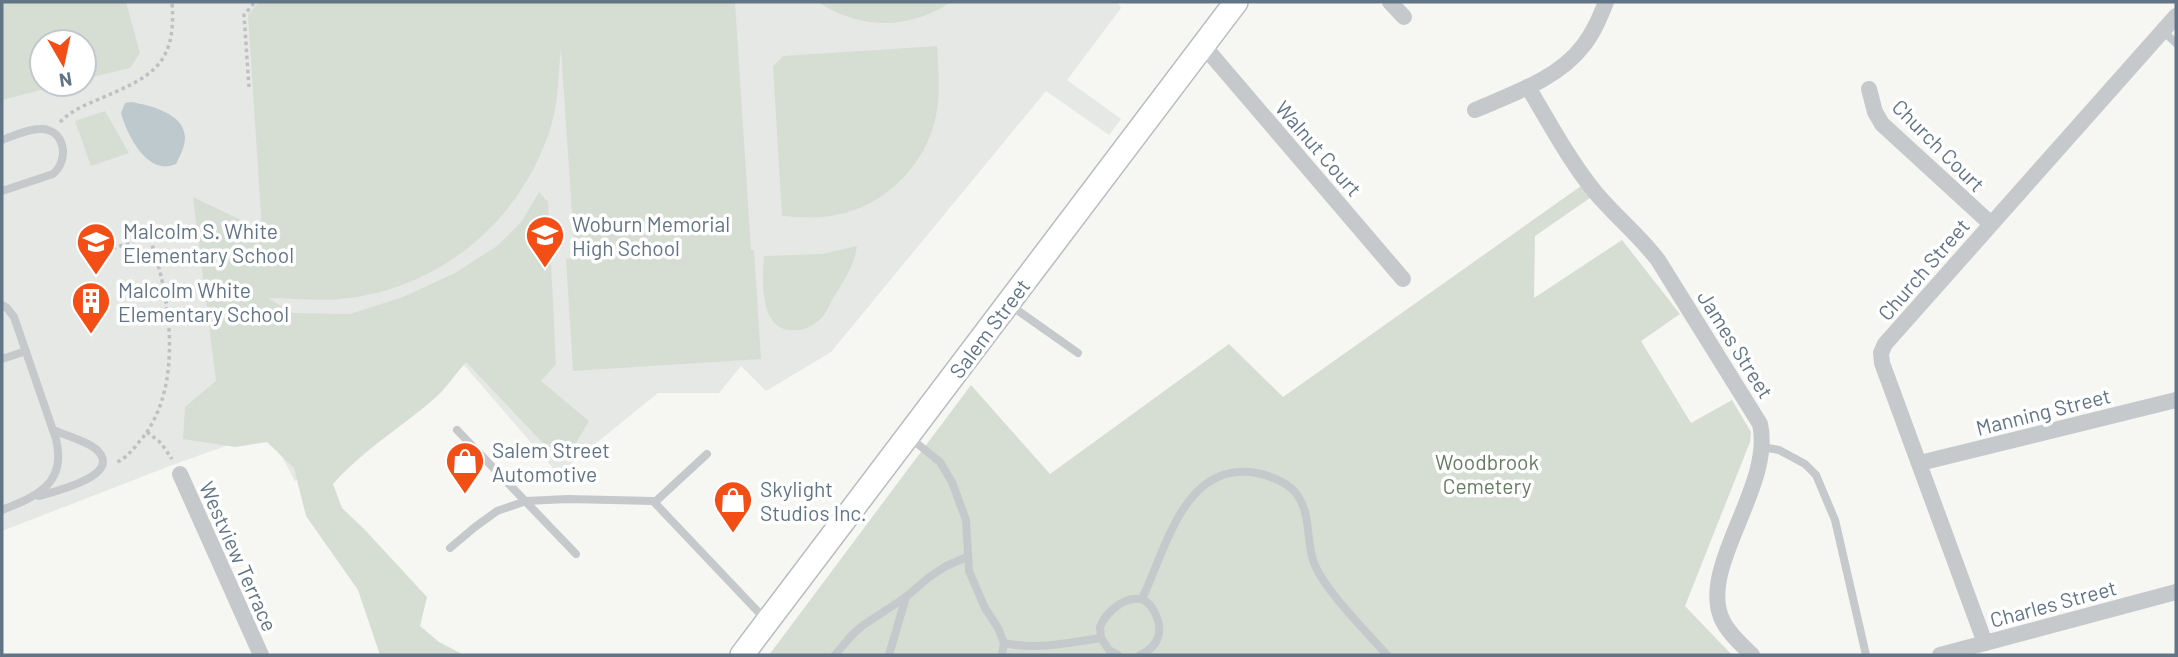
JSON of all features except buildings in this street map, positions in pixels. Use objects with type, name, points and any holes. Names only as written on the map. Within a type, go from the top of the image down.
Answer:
[{"type":"street","name":"Salem Street","points":[[742,655],[1236,2]]},
{"type":"street","points":[[1390,2],[1404,17]]},
{"type":"street","points":[[1475,110],[1528,87],[1559,69],[1577,54],[1593,31],[1606,2]]},
{"type":"street","name":"Church Street","points":[[1985,643],[1882,363],[1881,353],[1885,344],[2176,16]]},
{"type":"street","name":"Walnut Court","points":[[1203,45],[1403,279]]},
{"type":"street","name":"James Street","points":[[1528,87],[1583,176],[1658,260],[1758,419],[1762,447],[1759,466],[1722,568],[1717,597],[1726,626],[1752,655]]},
{"type":"street","name":"Church Court","points":[[1869,89],[1875,112],[1882,124],[1991,224]]},
{"type":"street","name":"Manning Street","points":[[1920,464],[2176,400]]},
{"type":"street","name":"Westview Terrace","points":[[180,474],[261,655]]},
{"type":"street","name":"Charles Street","points":[[1940,655],[2176,592]]},
{"type":"lane","points":[[2163,31],[2176,43]]},
{"type":"lane","points":[[2,140],[38,129],[54,133],[64,152],[59,168],[49,175],[2,191]]},
{"type":"lane","points":[[1007,303],[1077,353]]},
{"type":"lane","points":[[2,305],[12,313],[58,447],[57,466],[50,482],[37,495],[2,510]]},
{"type":"lane","points":[[2,359],[26,351]]},
{"type":"lane","points":[[29,499],[82,481],[97,473],[102,464],[102,456],[95,448],[53,430]]},
{"type":"lane","points":[[457,430],[576,554]]},
{"type":"lane","points":[[907,436],[940,462],[952,482],[966,520],[967,556],[974,585],[998,628],[1004,643],[1002,655]]},
{"type":"lane","points":[[1762,447],[1779,450],[1809,466],[1816,475],[1835,520],[1866,655]]},
{"type":"lane","points":[[655,502],[707,454]]},
{"type":"lane","points":[[1142,599],[1186,502],[1193,495],[1221,474],[1245,472],[1266,476],[1289,486],[1299,496],[1312,558],[1320,576],[1387,655]]},
{"type":"lane","points":[[450,548],[497,511],[526,501],[580,499],[655,502],[767,621]]},
{"type":"lane","points":[[835,655],[862,626],[906,597],[928,578],[967,556]]},
{"type":"lane","points":[[889,655],[906,597]]},
{"type":"lane","points":[[1118,655],[1110,650],[1101,638],[1100,626],[1114,608],[1134,598],[1150,604],[1160,633],[1155,645],[1140,655]]},
{"type":"lane","points":[[1004,643],[1037,646],[1101,638]]},
{"type":"path","points":[[54,133],[69,114],[136,84],[154,69],[162,60],[173,26],[172,2]]},
{"type":"path","points":[[249,87],[244,15],[255,2]]},
{"type":"path","points":[[102,464],[120,461],[147,432],[164,394],[169,355],[168,324],[149,236],[106,251]]},
{"type":"path","points":[[147,432],[161,443],[180,474]]},
{"type":"shaded area","name":"Woburn Memorial High School","points":[[2,2],[1117,2],[1121,8],[1067,80],[1121,119],[1109,135],[1046,91],[831,352],[766,391],[741,366],[719,393],[658,393],[558,474],[464,365],[382,436],[295,481],[268,431],[2,531]]},
{"type":"shaded area","points":[[131,102],[164,112],[179,122],[185,141],[176,164],[156,165],[140,152],[121,113],[125,103]]},
{"type":"green space","points":[[2,2],[126,2],[140,53],[130,68],[98,76],[98,28],[28,28],[28,93],[2,100]]},
{"type":"green space","points":[[259,2],[735,2],[761,359],[573,371],[566,259],[575,258],[561,49],[554,114],[539,157],[522,188],[501,216],[476,241],[448,262],[417,279],[384,291],[339,299],[268,298],[293,313],[350,314],[403,297],[455,273],[497,246],[522,221],[539,192],[548,202],[556,364],[541,381],[589,421],[576,443],[560,461],[466,362],[438,395],[369,450],[333,484],[342,508],[427,597],[420,626],[439,642],[464,655],[380,655],[358,590],[306,516],[294,468],[267,442],[235,447],[183,439],[185,407],[216,381],[193,197],[262,230],[248,15]]},
{"type":"green space","points":[[818,2],[951,2],[918,18],[884,23],[851,18]]},
{"type":"green space","points":[[937,46],[939,90],[936,116],[923,151],[901,180],[887,193],[854,210],[822,217],[782,216],[773,66],[783,56]]},
{"type":"green space","points":[[105,111],[129,153],[91,166],[75,121]]},
{"type":"green space","name":"Woodbrook Cemetery","points":[[1581,186],[1590,198],[1535,236],[1534,298],[1622,240],[1680,314],[1641,341],[1691,423],[1732,400],[1751,432],[1750,442],[1685,606],[1732,655],[769,655],[971,385],[1050,474],[1229,344],[1283,397]]},
{"type":"green space","points":[[857,246],[849,272],[819,321],[800,330],[784,329],[775,323],[765,304],[764,256],[822,254]]},
{"type":"place","name":"Woburn Memorial High School","points":[[545,269]]},
{"type":"place","name":"Malcolm S. White Elementary School","points":[[96,276]]},
{"type":"place","name":"Malcolm White Elementary School","points":[[91,335]]},
{"type":"place","name":"Salem Street Automotive","points":[[465,495]]},
{"type":"place","name":"Skylight Studios Inc.","points":[[733,534]]}]
